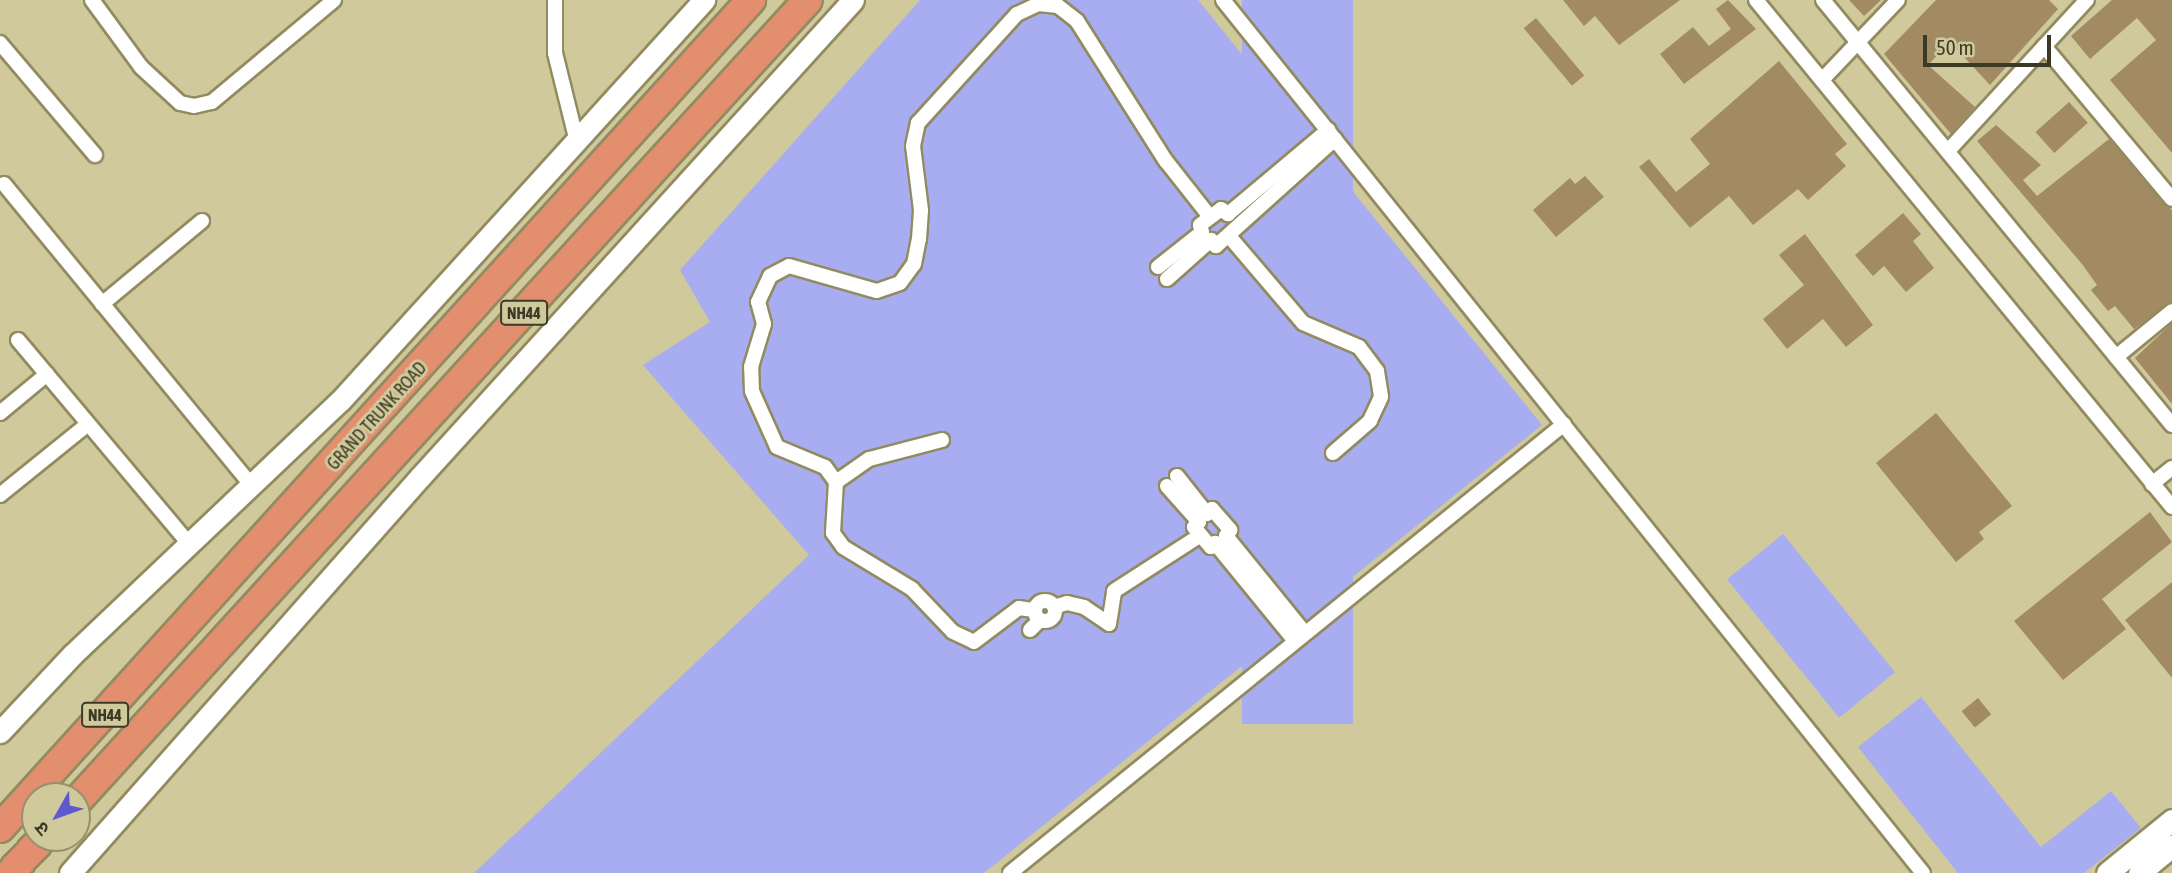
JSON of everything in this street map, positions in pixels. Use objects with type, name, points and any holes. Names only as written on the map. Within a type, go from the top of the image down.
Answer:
[{"type":"highway","name":"GRAND TRUNK ROAD","points":[[0,828],[210,601],[751,0]]},
{"type":"highway","name":"NH44","points":[[91,786],[808,0]]},
{"type":"highway","points":[[10,873],[30,852]]},
{"type":"street","points":[[92,0],[141,67],[180,103],[194,106],[212,102],[334,0]]},
{"type":"street","points":[[555,0],[555,53],[577,142]]},
{"type":"street","points":[[0,732],[189,544],[340,401],[704,0]]},
{"type":"street","points":[[70,873],[411,486],[853,0]]},
{"type":"street","points":[[1223,0],[1923,873]]},
{"type":"street","points":[[1756,0],[2172,508]]},
{"type":"street","points":[[1823,0],[2172,425]]},
{"type":"street","points":[[1822,80],[1898,0]]},
{"type":"street","points":[[1948,151],[2087,0]]},
{"type":"street","points":[[1201,535],[1114,591],[1109,624],[1084,607],[1067,603],[1055,607],[1043,600],[1035,620],[1019,608],[974,642],[953,632],[912,589],[843,547],[833,533],[836,482],[825,467],[776,447],[760,419],[751,368],[764,324],[758,302],[769,276],[789,266],[877,291],[900,283],[914,264],[919,239],[921,210],[913,146],[918,123],[1017,14],[1038,4],[1058,6],[1076,21],[1159,151],[1210,217]]},
{"type":"street","points":[[0,43],[95,155]]},
{"type":"street","points":[[2044,46],[2172,200]]},
{"type":"street","points":[[1332,134],[1235,224],[1238,228],[1229,236],[1216,246],[1211,240],[1162,273],[1202,232],[1200,225],[1221,209],[1227,214],[1332,134]]},
{"type":"street","points":[[4,184],[251,485]]},
{"type":"street","points":[[102,304],[202,222]]},
{"type":"street","points":[[1229,236],[1303,323],[1359,347],[1377,371],[1381,397],[1370,421],[1333,453]]},
{"type":"street","points":[[2116,356],[2172,311]]},
{"type":"street","points":[[18,340],[189,544]]},
{"type":"street","points":[[0,413],[47,374]]},
{"type":"street","points":[[0,495],[88,424]]},
{"type":"street","points":[[1010,873],[1299,636],[1564,424]]},
{"type":"street","points":[[836,482],[869,458],[942,440]]},
{"type":"street","points":[[2152,484],[2172,468]]},
{"type":"street","points":[[1172,481],[1207,514],[1212,509],[1230,530],[1226,536],[1299,636],[1215,543],[1211,547],[1194,527],[1199,522],[1172,481]]},
{"type":"street","points":[[2107,873],[2172,820]]},
{"type":"street","points":[[2139,873],[2172,846]]},
{"type":"shaded area","points":[[920,0],[1198,0],[1542,425],[984,873],[474,873],[809,555],[643,365],[710,322],[680,270]]},
{"type":"shaded area","points":[[1242,0],[1353,0],[1353,724],[1242,724]]},
{"type":"shaded area","points":[[1783,534],[1895,672],[1839,718],[1727,579]]},
{"type":"shaded area","points":[[1921,697],[2041,847],[2111,791],[2141,828],[2084,873],[1958,873],[1858,747]]},
{"type":"building","points":[[1563,0],[1680,0],[1619,45],[1595,16],[1584,26]]},
{"type":"building","points":[[1728,0],[1756,29],[1684,84],[1660,54],[1693,27],[1709,46],[1731,29],[1716,9]]},
{"type":"building","points":[[1849,0],[1881,0],[1864,16]]},
{"type":"building","points":[[1936,0],[2049,0],[2058,9],[1990,85],[1950,42],[1928,65],[1975,107],[1951,134],[1884,54]]},
{"type":"building","points":[[2112,0],[2172,0],[2172,153],[2110,80],[2156,40],[2137,18],[2090,59],[2071,36]]},
{"type":"building","points":[[1536,18],[1584,75],[1572,86],[1524,28]]},
{"type":"building","points":[[1779,61],[1847,144],[1835,154],[1846,166],[1808,200],[1798,189],[1753,225],[1729,196],[1690,228],[1639,167],[1649,159],[1676,192],[1710,164],[1690,139]]},
{"type":"building","points":[[2069,102],[2088,123],[2054,153],[2036,132]]},
{"type":"building","points":[[1996,125],[2041,165],[2023,180],[2037,196],[2109,139],[2172,210],[2172,302],[2134,329],[2115,306],[2108,311],[2091,290],[2097,285],[2082,264],[1977,141]]},
{"type":"building","points":[[1585,176],[1604,197],[1556,237],[1533,210],[1570,178],[1575,184]]},
{"type":"building","points":[[1903,213],[1921,234],[1913,241],[1934,268],[1906,292],[1884,266],[1873,276],[1855,255]]},
{"type":"building","points":[[1805,234],[1873,325],[1846,347],[1823,319],[1787,349],[1763,319],[1804,285],[1779,255]]},
{"type":"building","points":[[2172,323],[2172,404],[2135,358]]},
{"type":"building","points":[[1936,413],[2012,506],[1979,532],[1984,539],[1956,562],[1876,463]]},
{"type":"building","points":[[2150,512],[2172,542],[2102,599],[2126,629],[2063,680],[2014,621]]},
{"type":"building","points":[[2172,582],[2172,678],[2125,620]]},
{"type":"building","points":[[1978,698],[1991,714],[1975,728],[1962,711]]}]
